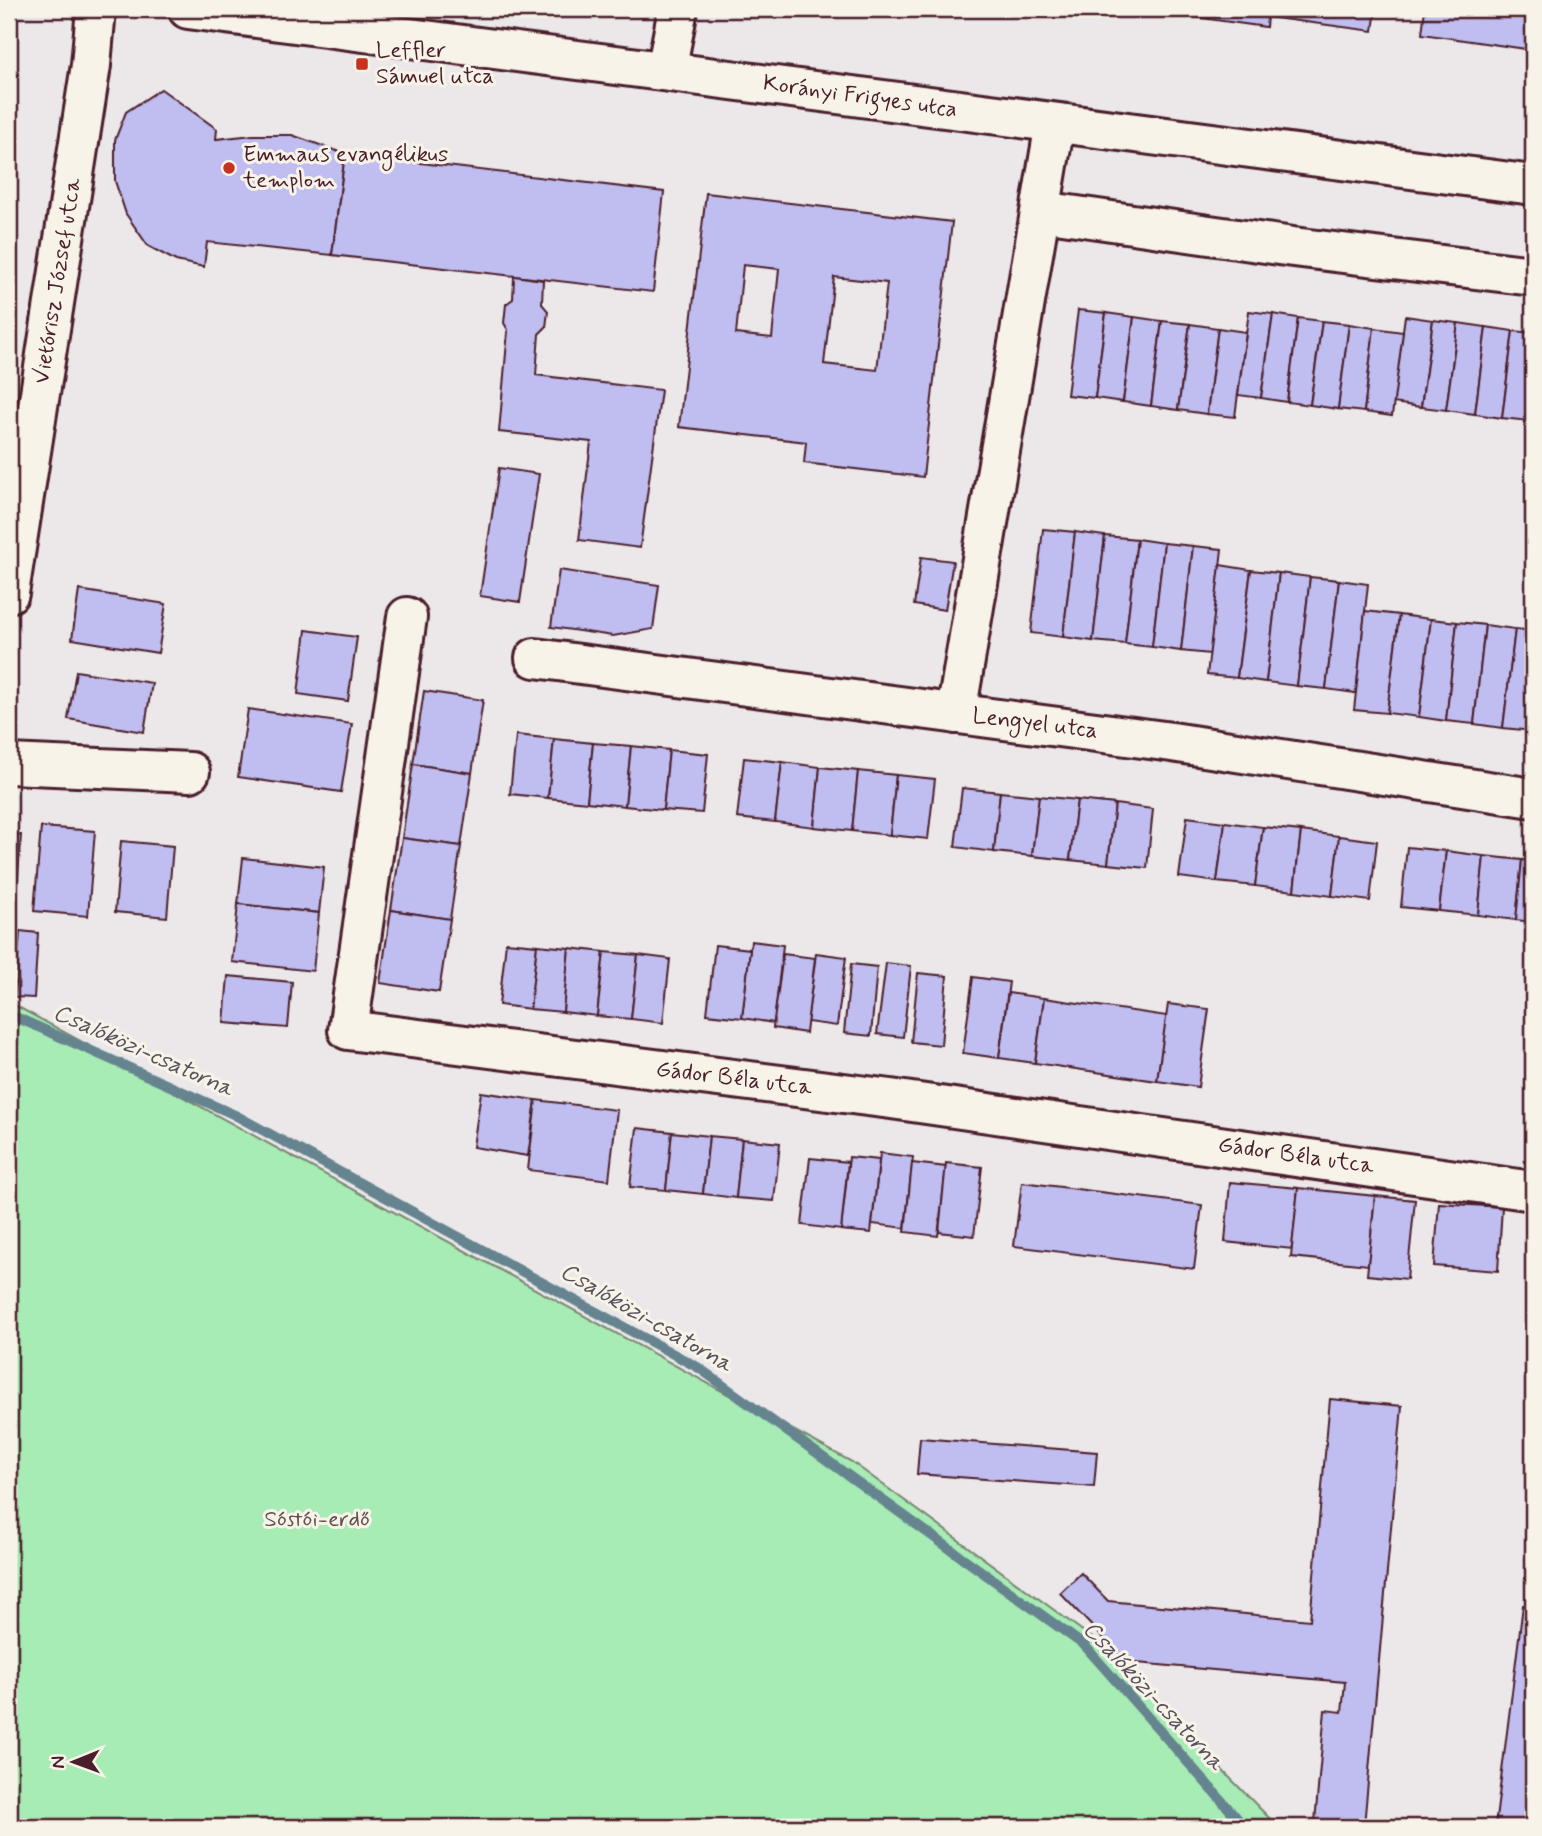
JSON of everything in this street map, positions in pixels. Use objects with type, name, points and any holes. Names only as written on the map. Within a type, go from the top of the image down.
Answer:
[{"type":"street","name":"Vietórisz József utca","points":[[9,593],[92,65],[96,9]]},
{"type":"street","name":"Korányi Frigyes utca","points":[[188,9],[1533,185]]},
{"type":"street","points":[[666,71],[678,9]]},
{"type":"street","points":[[956,714],[1055,122]]},
{"type":"street","points":[[1042,211],[1293,247],[1533,276]]},
{"type":"street","name":"Gádor Béla utca","points":[[407,617],[348,1030],[891,1099],[1533,1191]]},
{"type":"street","name":"Lengyel utca","points":[[535,658],[1172,742],[1533,798]]},
{"type":"street","points":[[9,764],[190,772]]},
{"type":"green space","name":"Sóstói-erdő","points":[[9,1002],[852,1462],[1095,1640],[1278,1827],[9,1827]]},
{"type":"building","points":[[1151,9],[1376,9],[1373,31],[1267,17],[1266,27]]},
{"type":"building","points":[[1425,9],[1533,9],[1533,50],[1422,34]]},
{"type":"building","name":"Emmaus evangélikus templom","points":[[161,89],[217,129],[216,139],[292,135],[345,154],[332,255],[207,242],[204,267],[176,261],[148,246],[126,214],[115,181],[115,140],[126,112]]},
{"type":"building","points":[[345,154],[664,192],[653,292],[332,255]]},
{"type":"building","points":[[706,193],[952,222],[923,477],[804,463],[806,442],[679,427]],"holes":[[[743,265],[779,269],[772,338],[736,334]],[[834,277],[887,283],[877,370],[824,364]]]},
{"type":"building","points":[[514,276],[543,280],[542,304],[548,311],[546,327],[539,334],[536,375],[661,390],[640,548],[579,540],[591,442],[499,432],[508,330],[504,323],[506,304],[513,299]]},
{"type":"building","points":[[1078,310],[1106,313],[1095,398],[1067,395]]},
{"type":"building","points":[[1249,311],[1273,314],[1261,398],[1238,395]]},
{"type":"building","points":[[1106,313],[1134,317],[1123,402],[1095,398]]},
{"type":"building","points":[[1273,314],[1298,318],[1287,402],[1261,398]]},
{"type":"building","points":[[1405,316],[1433,320],[1421,407],[1393,403]]},
{"type":"building","points":[[1134,317],[1162,321],[1151,406],[1123,402]]},
{"type":"building","points":[[1298,318],[1322,321],[1310,405],[1287,402]]},
{"type":"building","points":[[1433,320],[1458,323],[1446,410],[1421,407]]},
{"type":"building","points":[[1162,321],[1190,324],[1178,410],[1151,406]]},
{"type":"building","points":[[1322,321],[1349,324],[1338,409],[1310,405]]},
{"type":"building","points":[[1458,323],[1486,327],[1475,414],[1446,410]]},
{"type":"building","points":[[1190,324],[1218,328],[1207,414],[1178,410]]},
{"type":"building","points":[[1349,324],[1374,328],[1364,412],[1338,409]]},
{"type":"building","points":[[1486,327],[1513,331],[1502,418],[1475,414]]},
{"type":"building","points":[[1218,328],[1246,332],[1235,417],[1207,414]]},
{"type":"building","points":[[1374,328],[1403,332],[1392,416],[1364,412]]},
{"type":"building","points":[[1513,331],[1533,333],[1533,390],[1529,421],[1502,418]]},
{"type":"building","points":[[499,468],[539,474],[520,602],[480,596]]},
{"type":"building","points":[[1043,529],[1075,532],[1063,637],[1031,633]]},
{"type":"building","points":[[1075,532],[1105,536],[1093,641],[1063,637]]},
{"type":"building","points":[[1105,536],[1137,539],[1125,644],[1093,641]]},
{"type":"building","points":[[1137,539],[1164,543],[1152,647],[1125,644]]},
{"type":"building","points":[[1164,543],[1193,546],[1181,651],[1152,647]]},
{"type":"building","points":[[1193,546],[1222,549],[1210,654],[1181,651]]},
{"type":"building","points":[[921,557],[953,561],[945,610],[914,605]]},
{"type":"building","points":[[1220,565],[1251,570],[1237,678],[1207,675]]},
{"type":"building","points":[[559,570],[659,585],[653,629],[613,636],[551,627]]},
{"type":"building","points":[[1251,570],[1279,573],[1266,682],[1237,678]]},
{"type":"building","points":[[1279,573],[1310,577],[1297,686],[1266,682]]},
{"type":"building","points":[[1310,577],[1339,580],[1326,689],[1297,686]]},
{"type":"building","points":[[1339,580],[1368,584],[1356,693],[1326,689]]},
{"type":"building","points":[[79,590],[166,604],[158,653],[72,639]]},
{"type":"building","points":[[1365,611],[1399,615],[1387,713],[1354,710]]},
{"type":"building","points":[[1399,615],[1431,619],[1419,717],[1387,713]]},
{"type":"building","points":[[1431,619],[1457,622],[1446,721],[1419,717]]},
{"type":"building","points":[[1457,622],[1485,625],[1474,724],[1446,721]]},
{"type":"building","points":[[1485,625],[1515,629],[1503,728],[1474,724]]},
{"type":"building","points":[[1515,629],[1533,631],[1533,731],[1503,728]]},
{"type":"building","points":[[306,630],[357,637],[348,701],[298,694]]},
{"type":"building","points":[[76,671],[152,683],[144,732],[68,719]]},
{"type":"building","points":[[424,691],[483,700],[472,773],[413,764]]},
{"type":"building","points":[[248,709],[352,724],[341,792],[238,777]]},
{"type":"building","points":[[516,735],[554,739],[548,798],[510,794]]},
{"type":"building","points":[[554,739],[593,743],[587,802],[548,798]]},
{"type":"building","points":[[593,743],[631,746],[625,806],[587,802]]},
{"type":"building","points":[[631,746],[669,750],[663,810],[625,806]]},
{"type":"building","points":[[669,750],[708,754],[702,813],[663,810]]},
{"type":"building","points":[[744,758],[782,762],[775,822],[737,818]]},
{"type":"building","points":[[782,762],[820,767],[814,827],[775,822]]},
{"type":"building","points":[[413,764],[472,773],[461,846],[402,838]]},
{"type":"building","points":[[820,767],[858,771],[852,831],[814,827]]},
{"type":"building","points":[[858,771],[896,775],[890,835],[852,831]]},
{"type":"building","points":[[896,775],[935,779],[928,839],[890,835]]},
{"type":"building","points":[[962,788],[1000,792],[994,852],[955,847]]},
{"type":"building","points":[[1000,792],[1039,796],[1032,856],[994,852]]},
{"type":"building","points":[[1039,796],[1077,800],[1070,860],[1032,856]]},
{"type":"building","points":[[1077,800],[1115,804],[1108,864],[1070,860]]},
{"type":"building","points":[[1115,804],[1153,809],[1147,868],[1108,864]]},
{"type":"building","points":[[1187,817],[1225,822],[1217,882],[1179,877]]},
{"type":"building","points":[[1225,822],[1263,827],[1255,886],[1217,882]]},
{"type":"building","points":[[41,827],[95,831],[88,916],[34,911]]},
{"type":"building","points":[[1263,827],[1301,831],[1294,891],[1255,886]]},
{"type":"building","points":[[1301,831],[1339,836],[1332,896],[1294,891]]},
{"type":"building","points":[[9,835],[21,835],[15,918],[9,918]]},
{"type":"building","points":[[1339,836],[1377,841],[1370,901],[1332,896]]},
{"type":"building","points":[[402,838],[461,846],[450,919],[391,910]]},
{"type":"building","points":[[121,841],[173,846],[167,917],[115,912]]},
{"type":"building","points":[[1407,847],[1446,851],[1439,911],[1401,907]]},
{"type":"building","points":[[1446,851],[1484,856],[1478,915],[1439,911]]},
{"type":"building","points":[[1484,856],[1522,860],[1516,920],[1478,915]]},
{"type":"building","points":[[243,858],[324,867],[319,913],[238,904]]},
{"type":"building","points":[[1522,860],[1533,861],[1533,922],[1516,920]]},
{"type":"building","points":[[238,904],[319,913],[313,971],[232,962]]},
{"type":"building","points":[[391,910],[450,919],[439,992],[380,983]]},
{"type":"building","points":[[20,931],[38,933],[34,998],[15,997]]},
{"type":"building","points":[[751,941],[783,945],[774,1023],[742,1018]]},
{"type":"building","points":[[506,942],[537,945],[530,1009],[499,1005]]},
{"type":"building","points":[[537,945],[569,948],[563,1012],[530,1009]]},
{"type":"building","points":[[715,945],[750,949],[742,1018],[707,1014]]},
{"type":"building","points":[[569,948],[604,952],[597,1016],[563,1012]]},
{"type":"building","points":[[604,952],[638,955],[631,1019],[597,1016]]},
{"type":"building","points":[[816,953],[846,957],[837,1026],[807,1022]]},
{"type":"building","points":[[783,954],[815,958],[806,1033],[773,1028]]},
{"type":"building","points":[[638,955],[670,959],[663,1023],[631,1019]]},
{"type":"building","points":[[886,963],[911,966],[903,1037],[877,1034]]},
{"type":"building","points":[[851,964],[877,967],[871,1036],[844,1033]]},
{"type":"building","points":[[918,973],[947,976],[941,1045],[911,1042]]},
{"type":"building","points":[[228,976],[292,982],[288,1028],[224,1023]]},
{"type":"building","points":[[973,977],[1009,982],[999,1058],[963,1053]]},
{"type":"building","points":[[1008,993],[1044,998],[1035,1063],[999,1058]]},
{"type":"building","points":[[1044,998],[1167,1016],[1157,1081],[1035,1063]]},
{"type":"building","points":[[1168,1004],[1209,1009],[1198,1087],[1157,1081]]},
{"type":"building","points":[[481,1092],[536,1100],[528,1156],[473,1147]]},
{"type":"building","points":[[536,1100],[617,1110],[609,1180],[528,1170]]},
{"type":"building","points":[[637,1128],[672,1132],[666,1190],[630,1187]]},
{"type":"building","points":[[672,1132],[709,1136],[703,1194],[666,1190]]},
{"type":"building","points":[[709,1136],[742,1139],[736,1198],[703,1194]]},
{"type":"building","points":[[742,1139],[780,1143],[774,1201],[736,1198]]},
{"type":"building","points":[[880,1153],[913,1157],[905,1228],[872,1224]]},
{"type":"building","points":[[849,1157],[879,1160],[871,1233],[841,1230]]},
{"type":"building","points":[[810,1158],[848,1162],[841,1230],[802,1225]]},
{"type":"building","points":[[912,1163],[946,1167],[938,1236],[905,1232]]},
{"type":"building","points":[[946,1163],[982,1167],[974,1236],[939,1232]]},
{"type":"building","points":[[1022,1182],[1202,1205],[1194,1269],[1014,1246]]},
{"type":"building","points":[[1230,1182],[1298,1188],[1292,1249],[1225,1242]]},
{"type":"building","points":[[1298,1188],[1375,1196],[1368,1265],[1291,1257]]},
{"type":"building","points":[[1375,1196],[1415,1200],[1407,1279],[1367,1275]]},
{"type":"building","points":[[1439,1203],[1502,1207],[1498,1271],[1434,1266]]},
{"type":"building","points":[[1330,1399],[1402,1406],[1364,1826],[1315,1822],[1325,1710],[1342,1712],[1345,1682],[1126,1662],[1060,1593],[1081,1573],[1108,1601],[1310,1620]]},
{"type":"building","points":[[920,1438],[1097,1452],[1094,1487],[917,1474]]},
{"type":"building","points":[[1523,1605],[1533,1606],[1533,1827],[1495,1827]]},
{"type":"waterway","name":"Csalóközi-csatorna","points":[[9,1014],[235,1115],[699,1368],[1085,1646],[1245,1827]]},
{"type":"place","name":"Leffler Sámuel utca","points":[[362,64]]},
{"type":"place","name":"Emmaus evangélikus templom","points":[[229,168]]}]
